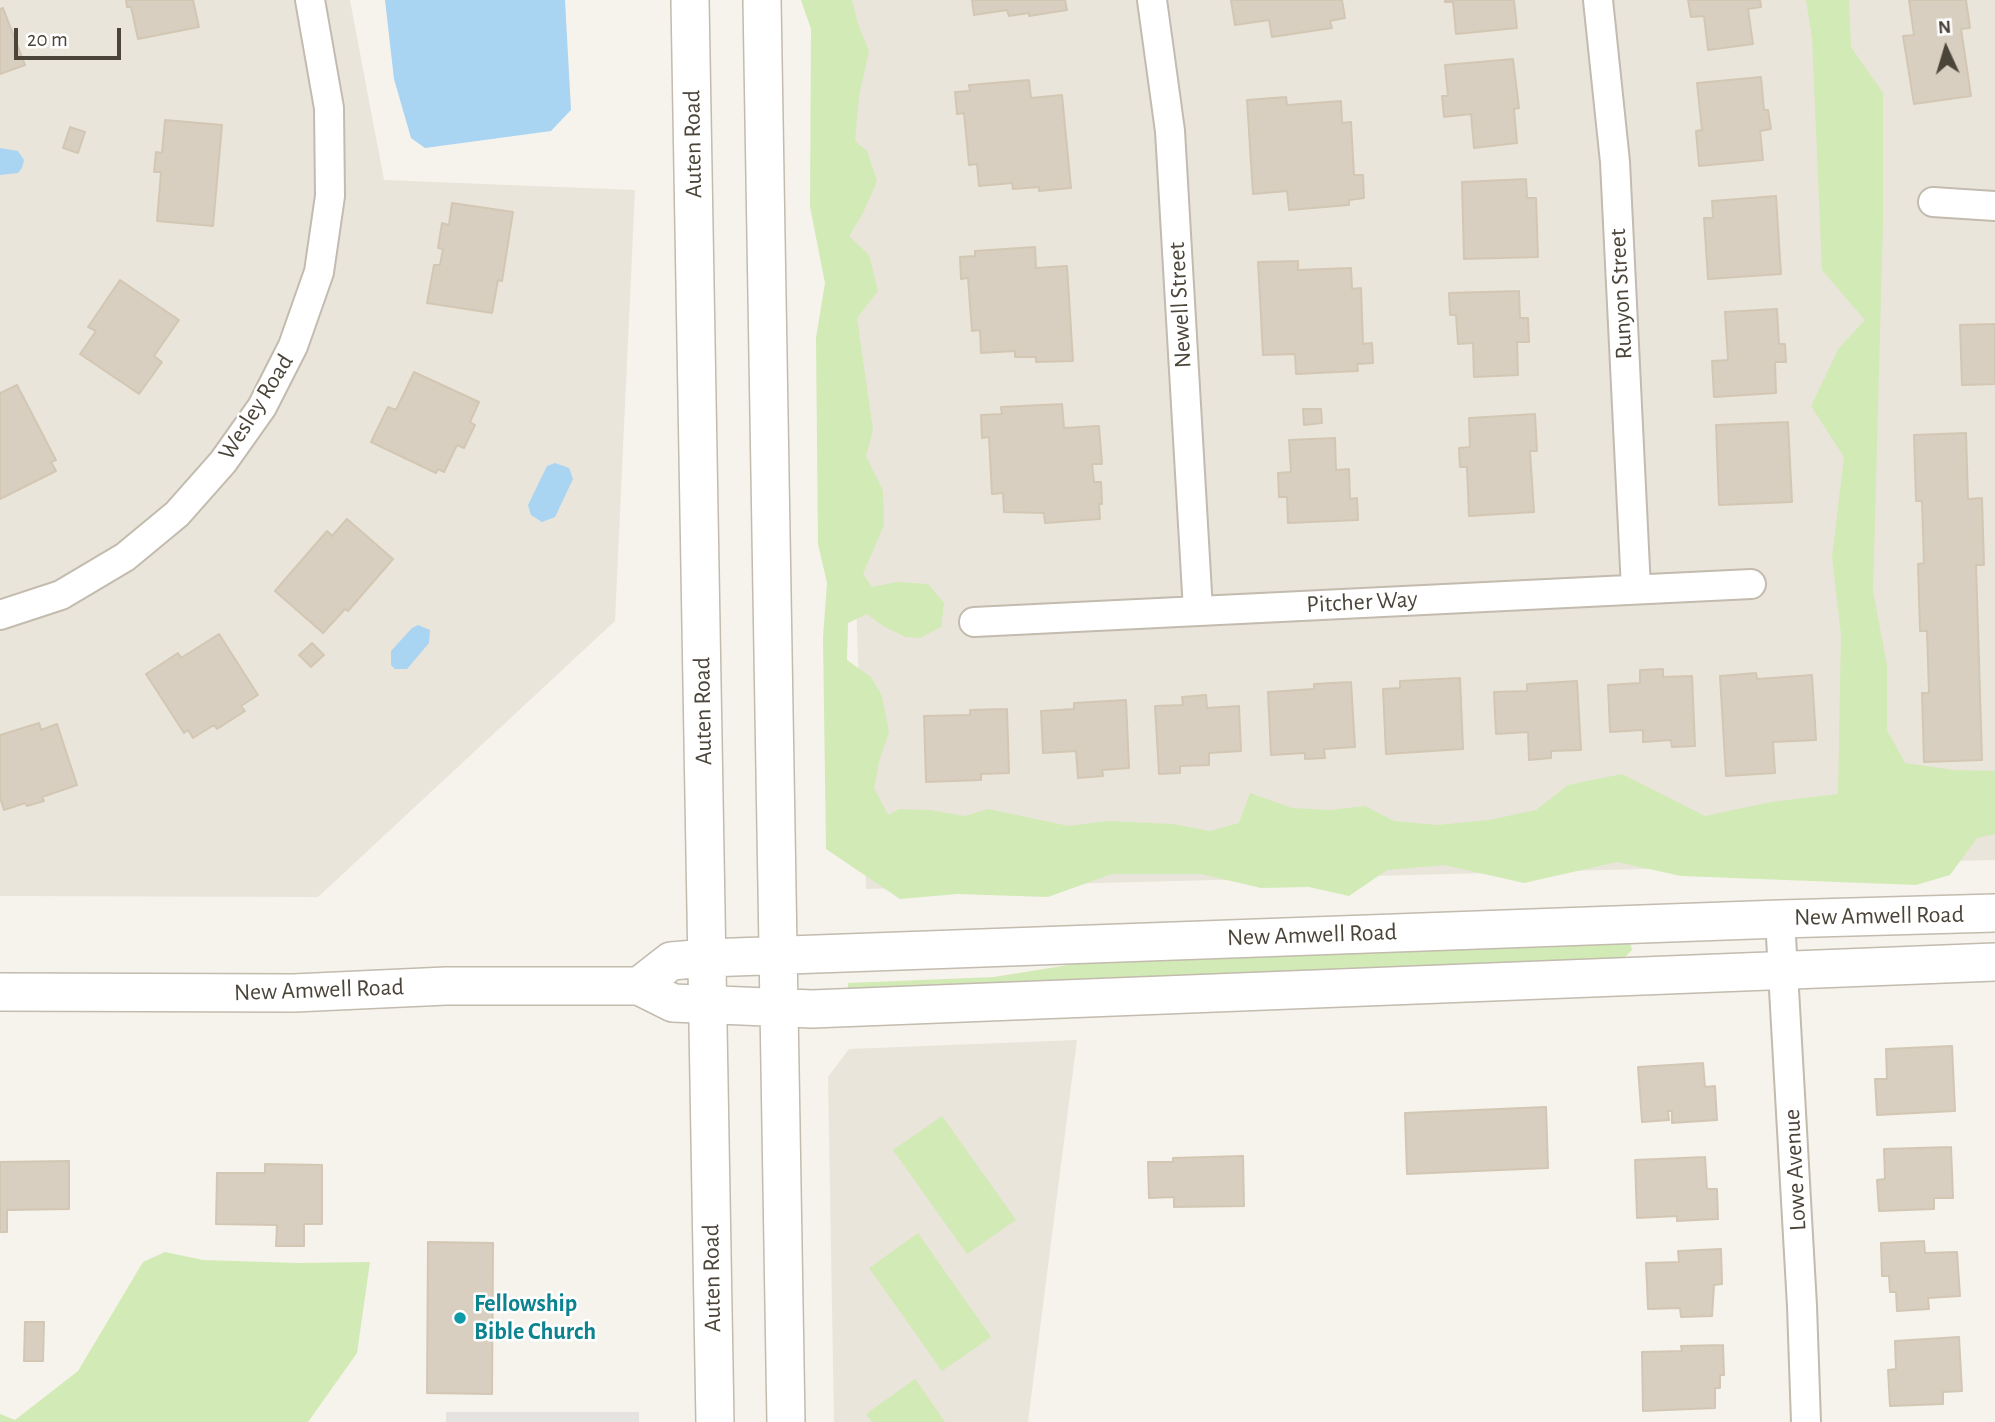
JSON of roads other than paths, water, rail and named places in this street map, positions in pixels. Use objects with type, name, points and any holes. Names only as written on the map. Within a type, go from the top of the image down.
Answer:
[{"type":"street","name":"Wesley Road","points":[[0,615],[61,595],[125,557],[177,514],[223,462],[262,407],[293,346],[318,272],[330,196],[329,108],[310,0]]},
{"type":"street","name":"Auten Road","points":[[690,0],[715,1422]]},
{"type":"street","points":[[762,0],[786,1422]]},
{"type":"street","name":"Newell Street","points":[[1152,0],[1170,131],[1198,610]]},
{"type":"street","name":"Runyon Street","points":[[1598,0],[1615,162],[1636,589]]},
{"type":"street","points":[[1933,202],[1995,206]]},
{"type":"street","name":"Pitcher Way","points":[[974,622],[1751,584]]},
{"type":"street","name":"New Amwell Road","points":[[639,986],[671,961],[778,954],[1995,913]]},
{"type":"street","name":"Lowe Avenue","points":[[1780,919],[1806,1422]]},
{"type":"street","name":"New Amwell Road","points":[[0,992],[294,993],[446,986],[639,986],[673,1003],[778,1009],[1995,962]]},
{"type":"water","points":[[385,0],[565,0],[571,110],[551,131],[425,148],[411,138],[394,79]]},
{"type":"water","points":[[0,148],[18,151],[24,160],[18,173],[0,175]]},
{"type":"water","points":[[555,463],[569,468],[573,479],[555,517],[542,522],[531,515],[528,505],[547,466]]},
{"type":"water","points":[[418,625],[430,630],[429,643],[407,669],[395,669],[391,665],[391,651]]},
{"type":"place","name":"Fellowship Bible Church","points":[[460,1318]]}]
